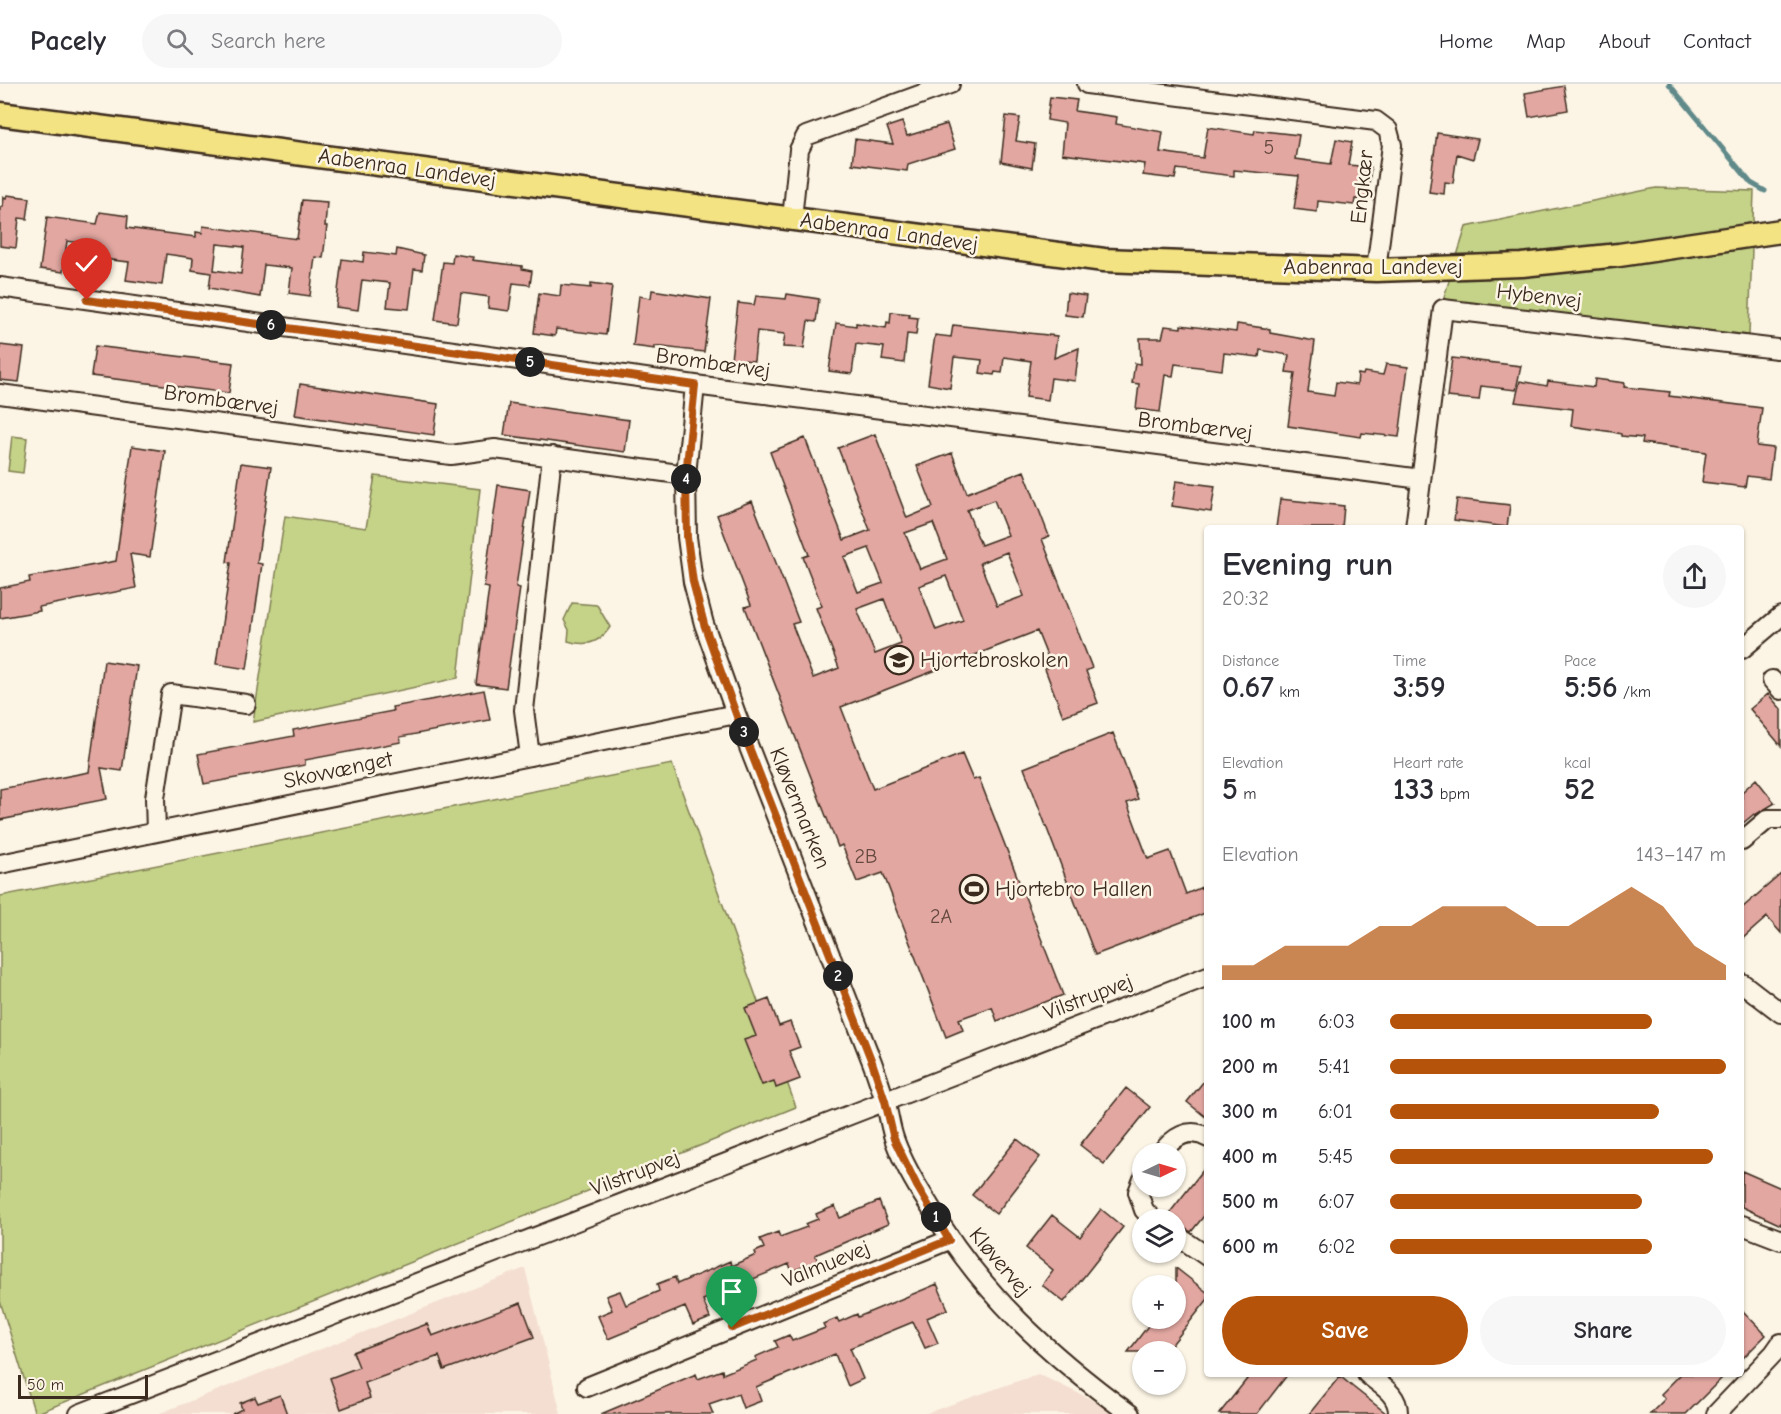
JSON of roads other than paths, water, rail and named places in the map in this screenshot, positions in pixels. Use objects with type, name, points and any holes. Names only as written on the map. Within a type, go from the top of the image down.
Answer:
[{"type":"main road","name":"Aabenraa Landevej","points":[[0,114],[1104,260],[1376,270],[1522,265],[1619,255],[1781,231]]},
{"type":"street","points":[[792,219],[800,150],[806,136],[950,84]]},
{"type":"street","name":"Engkær","points":[[1088,84],[1191,90],[1376,122],[1388,130],[1392,145],[1376,270]]},
{"type":"street","name":"Brombærvej","points":[[0,287],[695,385],[1421,479]]},
{"type":"street","name":"Hybenvej","points":[[1415,525],[1443,309],[1777,349]]},
{"type":"street","name":"Kløvermarken","points":[[695,385],[686,475],[687,537],[693,582],[704,624],[736,714],[806,889],[885,1101]]},
{"type":"street","name":"Brombærvej","points":[[0,394],[451,455],[495,449],[686,475]]},
{"type":"street","points":[[530,756],[524,710],[552,456]]},
{"type":"street","points":[[1744,647],[1781,616]]},
{"type":"street","points":[[156,832],[155,798],[171,694],[246,704]]},
{"type":"street","name":"Skovvænget","points":[[0,864],[736,714]]},
{"type":"street","points":[[1744,839],[1768,819],[1781,819]]},
{"type":"street","name":"Vilstrupvej","points":[[80,1414],[1204,978]]},
{"type":"street","points":[[1744,985],[1781,1013]]},
{"type":"street","name":"Kløvervej","points":[[885,1101],[894,1139],[917,1186],[949,1240],[998,1300],[1036,1339],[1082,1379],[1130,1414]]},
{"type":"street","points":[[1169,1143],[1180,1135],[1191,1133],[1204,1136]]},
{"type":"street","points":[[1744,1226],[1781,1240]]},
{"type":"street","name":"Valmuevej","points":[[587,1388],[949,1240]]},
{"type":"street","points":[[1186,1242],[1204,1254]]},
{"type":"street","points":[[1716,1414],[1781,1343]]},
{"type":"street","points":[[1370,1377],[1394,1396],[1398,1414]]},
{"type":"waterway","points":[[1669,84],[1751,183],[1765,191]]},
{"type":"place","name":"Hjortebroskolen","points":[[899,660]]},
{"type":"place","name":"Hjortebro Hallen","points":[[974,889]]}]
